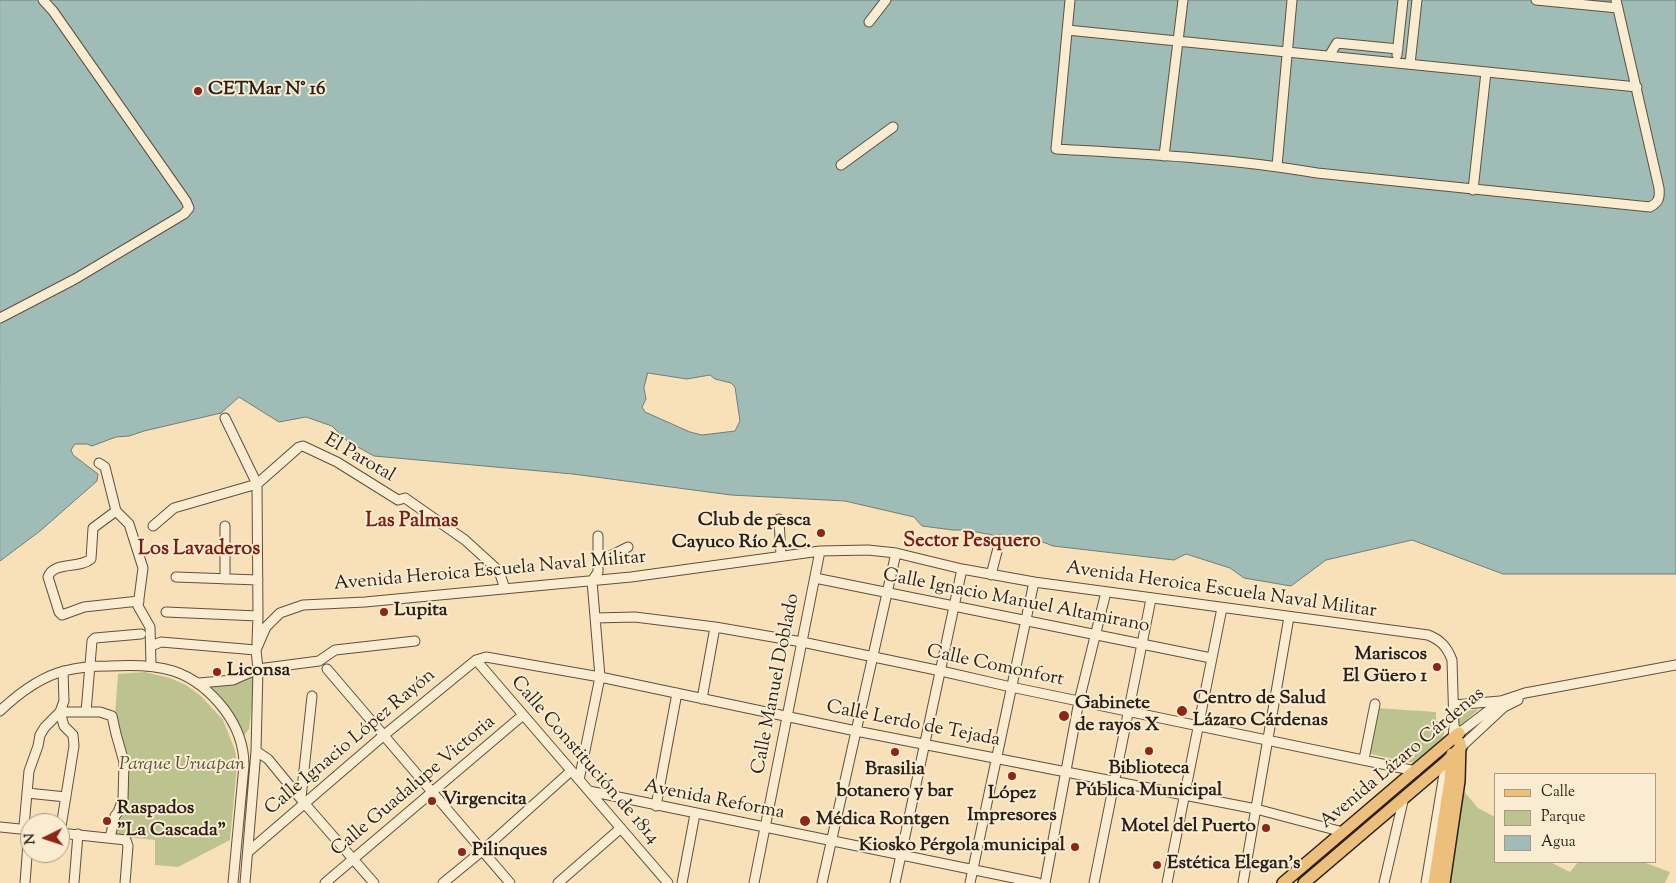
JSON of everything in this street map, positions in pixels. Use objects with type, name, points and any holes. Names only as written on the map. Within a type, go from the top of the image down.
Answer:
[{"type":"main road","points":[[1434,883],[1450,780],[1449,759],[1457,736]]},
{"type":"main road","points":[[1444,883],[1459,781],[1457,736]]},
{"type":"main road","name":"Avenida Lázaro Cárdenas","points":[[1283,883],[1457,736]]},
{"type":"main road","name":"Avenida Lázaro Cárdenas","points":[[1304,883],[1449,759]]},
{"type":"main road","points":[[1352,824],[1361,834]]},
{"type":"street","points":[[0,318],[83,274],[184,214],[189,208],[181,193],[53,11],[43,0]]},
{"type":"street","points":[[869,22],[886,0]]},
{"type":"street","points":[[1070,0],[1056,149],[1277,166],[1317,173],[1641,207],[1650,207],[1657,203],[1660,197],[1659,188],[1617,4],[1536,0]]},
{"type":"street","points":[[1164,156],[1182,0]]},
{"type":"street","points":[[1277,166],[1292,0]]},
{"type":"street","points":[[1397,62],[1403,0]]},
{"type":"street","points":[[1410,64],[1417,0]]},
{"type":"street","points":[[1067,30],[1637,87]]},
{"type":"street","points":[[1329,56],[1337,43],[1398,49]]},
{"type":"street","points":[[1473,190],[1486,72]]},
{"type":"street","points":[[841,165],[893,127]]},
{"type":"street","points":[[225,418],[257,484],[258,616],[256,650],[258,668],[256,751],[245,883]]},
{"type":"street","name":"El Parotal","points":[[153,526],[174,508],[257,484],[299,447],[303,446],[337,462],[398,500],[405,498],[445,525],[465,540],[498,571],[505,589]]},
{"type":"street","points":[[99,464],[105,467],[116,511],[129,524],[143,568],[138,606],[150,627],[151,665]]},
{"type":"street","points":[[116,511],[94,528],[91,559],[86,563],[55,568],[50,571],[48,577],[59,612],[62,615],[84,608],[139,601]]},
{"type":"street","points":[[779,520],[781,556]]},
{"type":"street","points":[[225,526],[225,580]]},
{"type":"street","points":[[579,780],[600,677],[592,581],[598,572],[598,536]]},
{"type":"street","points":[[991,575],[1000,540]]},
{"type":"street","points":[[598,562],[628,547]]},
{"type":"street","name":"Avenida Heroica Escuela Naval Militar","points":[[256,650],[266,628],[280,613],[303,605],[365,602],[631,577],[820,551],[868,550],[896,552],[962,569],[1034,582],[1428,635],[1439,640],[1448,650],[1452,660],[1457,736]]},
{"type":"street","name":"Calle Manuel Doblado","points":[[754,883],[820,551]]},
{"type":"street","points":[[822,883],[896,552]]},
{"type":"street","points":[[895,883],[962,569]]},
{"type":"street","points":[[176,577],[258,580]]},
{"type":"street","name":"Calle Ignacio Manuel Altamirano","points":[[815,578],[1211,658]]},
{"type":"street","points":[[970,883],[1034,582]]},
{"type":"street","points":[[1045,883],[1079,702],[1097,635],[1106,592]]},
{"type":"street","points":[[1094,883],[1151,598]]},
{"type":"street","points":[[1167,883],[1222,608]]},
{"type":"street","points":[[166,612],[258,616]]},
{"type":"street","name":"Calle Comonfort","points":[[595,618],[635,617],[715,627],[802,642],[1079,702],[1416,771]]},
{"type":"street","points":[[1243,883],[1289,617]]},
{"type":"street","points":[[702,699],[715,627]]},
{"type":"street","points":[[86,712],[92,642],[95,638],[141,634]]},
{"type":"street","points":[[199,683],[233,680],[258,668],[319,661],[335,650],[415,641]]},
{"type":"street","points":[[151,646],[161,642],[256,650]]},
{"type":"street","name":"Calle Lerdo de Tejada","points":[[476,660],[486,657],[600,677],[856,732],[1256,809],[1343,832]]},
{"type":"street","name":"Calle Constitución de 1814","points":[[476,660],[668,883]]},
{"type":"street","name":"Calle Ignacio López Rayón","points":[[248,852],[303,801],[476,660]]},
{"type":"street","points":[[0,711],[25,689],[63,671],[91,667],[151,665],[170,670],[199,683],[229,716],[244,751],[233,883]]},
{"type":"street","name":"Avenida Lázaro Cárdenas","points":[[1457,736],[1500,701],[1525,692],[1676,665]]},
{"type":"street","points":[[327,668],[510,883]]},
{"type":"street","name":"Avenida Lázaro Cárdenas","points":[[1457,736],[1504,707],[1532,696],[1676,670]]},
{"type":"street","points":[[25,813],[29,771],[40,735],[60,712],[64,701],[63,671]]},
{"type":"street","points":[[656,806],[677,693]]},
{"type":"street","points":[[303,801],[312,696]]},
{"type":"street","points":[[1454,705],[1500,701]]},
{"type":"street","points":[[1364,759],[1375,704]]},
{"type":"street","points":[[60,712],[100,712],[112,716],[124,762],[122,800],[115,816],[110,838]]},
{"type":"street","points":[[60,712],[64,726],[73,735],[74,746],[63,813]]},
{"type":"street","name":"Calle Guadalupe Victoria","points":[[325,883],[523,715]]},
{"type":"street","points":[[244,751],[256,751],[268,759],[374,883]]},
{"type":"street","points":[[1426,883],[1449,759]]},
{"type":"street","points":[[443,883],[482,851],[571,771]]},
{"type":"street","name":"Avenida Reforma","points":[[589,792],[1038,883]]},
{"type":"street","points":[[27,793],[66,798]]},
{"type":"street","points":[[1384,883],[1404,798]]},
{"type":"street","points":[[614,820],[610,810],[612,806],[622,799]]},
{"type":"street","points":[[682,883],[695,814]]},
{"type":"street","points":[[0,827],[20,829]]},
{"type":"street","points":[[558,883],[620,828]]},
{"type":"street","points":[[70,834],[126,840],[128,846],[125,883]]},
{"type":"street","points":[[74,883],[78,834]]},
{"type":"street","points":[[25,883],[27,863]]},
{"type":"green space","name":"Parque Uruapan","points":[[145,672],[170,678],[186,685],[201,696],[223,720],[235,750],[237,765],[230,840],[178,867],[155,865],[155,840],[113,836],[125,799],[115,715],[118,674]]},
{"type":"green space","points":[[256,674],[249,729],[243,737],[229,708],[206,686],[232,683]]},
{"type":"green space","points":[[1376,708],[1436,712],[1436,721],[1444,722],[1443,738],[1414,763],[1366,753]]},
{"type":"green space","points":[[1479,709],[1458,727],[1457,717],[1460,712]]},
{"type":"green space","points":[[1461,788],[1478,808],[1494,816],[1494,863],[1552,863],[1570,872],[1577,863],[1646,863],[1670,872],[1665,883],[1448,883]]},
{"type":"water","points":[[0,0],[1676,0],[1676,574],[1503,574],[1412,540],[1326,560],[1291,586],[1244,578],[1230,568],[1186,554],[1174,560],[1053,546],[1040,541],[1011,540],[966,530],[922,526],[914,517],[845,501],[731,495],[573,474],[374,456],[347,441],[332,426],[306,417],[279,422],[239,397],[221,413],[129,436],[116,437],[92,446],[75,444],[71,450],[73,455],[98,474],[97,481],[40,531],[0,561]],"holes":[[[648,373],[687,379],[710,375],[715,379],[731,383],[735,387],[740,421],[735,431],[702,435],[690,432],[645,412],[642,407],[646,399],[644,388]]]},
{"type":"place","name":"CETMar N° 16","points":[[198,91]]},
{"type":"place","name":"Club de pesca Cayuco Río A.C.","points":[[821,533]]},
{"type":"place","name":"Lupita","points":[[384,612]]},
{"type":"place","name":"Mariscos El Güero 1","points":[[1437,667]]},
{"type":"place","name":"Liconsa","points":[[217,672]]},
{"type":"place","name":"Centro de Salud Lázaro Cárdenas","points":[[1182,711]]},
{"type":"place","name":"Gabinete de rayos X","points":[[1064,716]]},
{"type":"place","name":"Biblioteca Pública Municipal","points":[[1149,751]]},
{"type":"place","name":"Brasilia botanero y bar","points":[[895,752]]},
{"type":"place","name":"López Impresores","points":[[1012,776]]},
{"type":"place","name":"Virgencita","points":[[432,801]]},
{"type":"place","name":"Raspados \"La Cascada\"","points":[[107,821]]},
{"type":"place","name":"Médica Rontgen","points":[[805,821]]},
{"type":"place","name":"Motel del Puerto","points":[[1266,828]]},
{"type":"place","name":"Kiosko Pérgola municipal","points":[[1075,847]]},
{"type":"place","name":"Pilinques","points":[[462,852]]},
{"type":"place","name":"Estética Elegan's","points":[[1157,865]]},
{"type":"district","name":"Las Palmas","points":[[412,523]]},
{"type":"district","name":"Sector Pesquero","points":[[972,543]]},
{"type":"district","name":"Los Lavaderos","points":[[199,551]]}]
